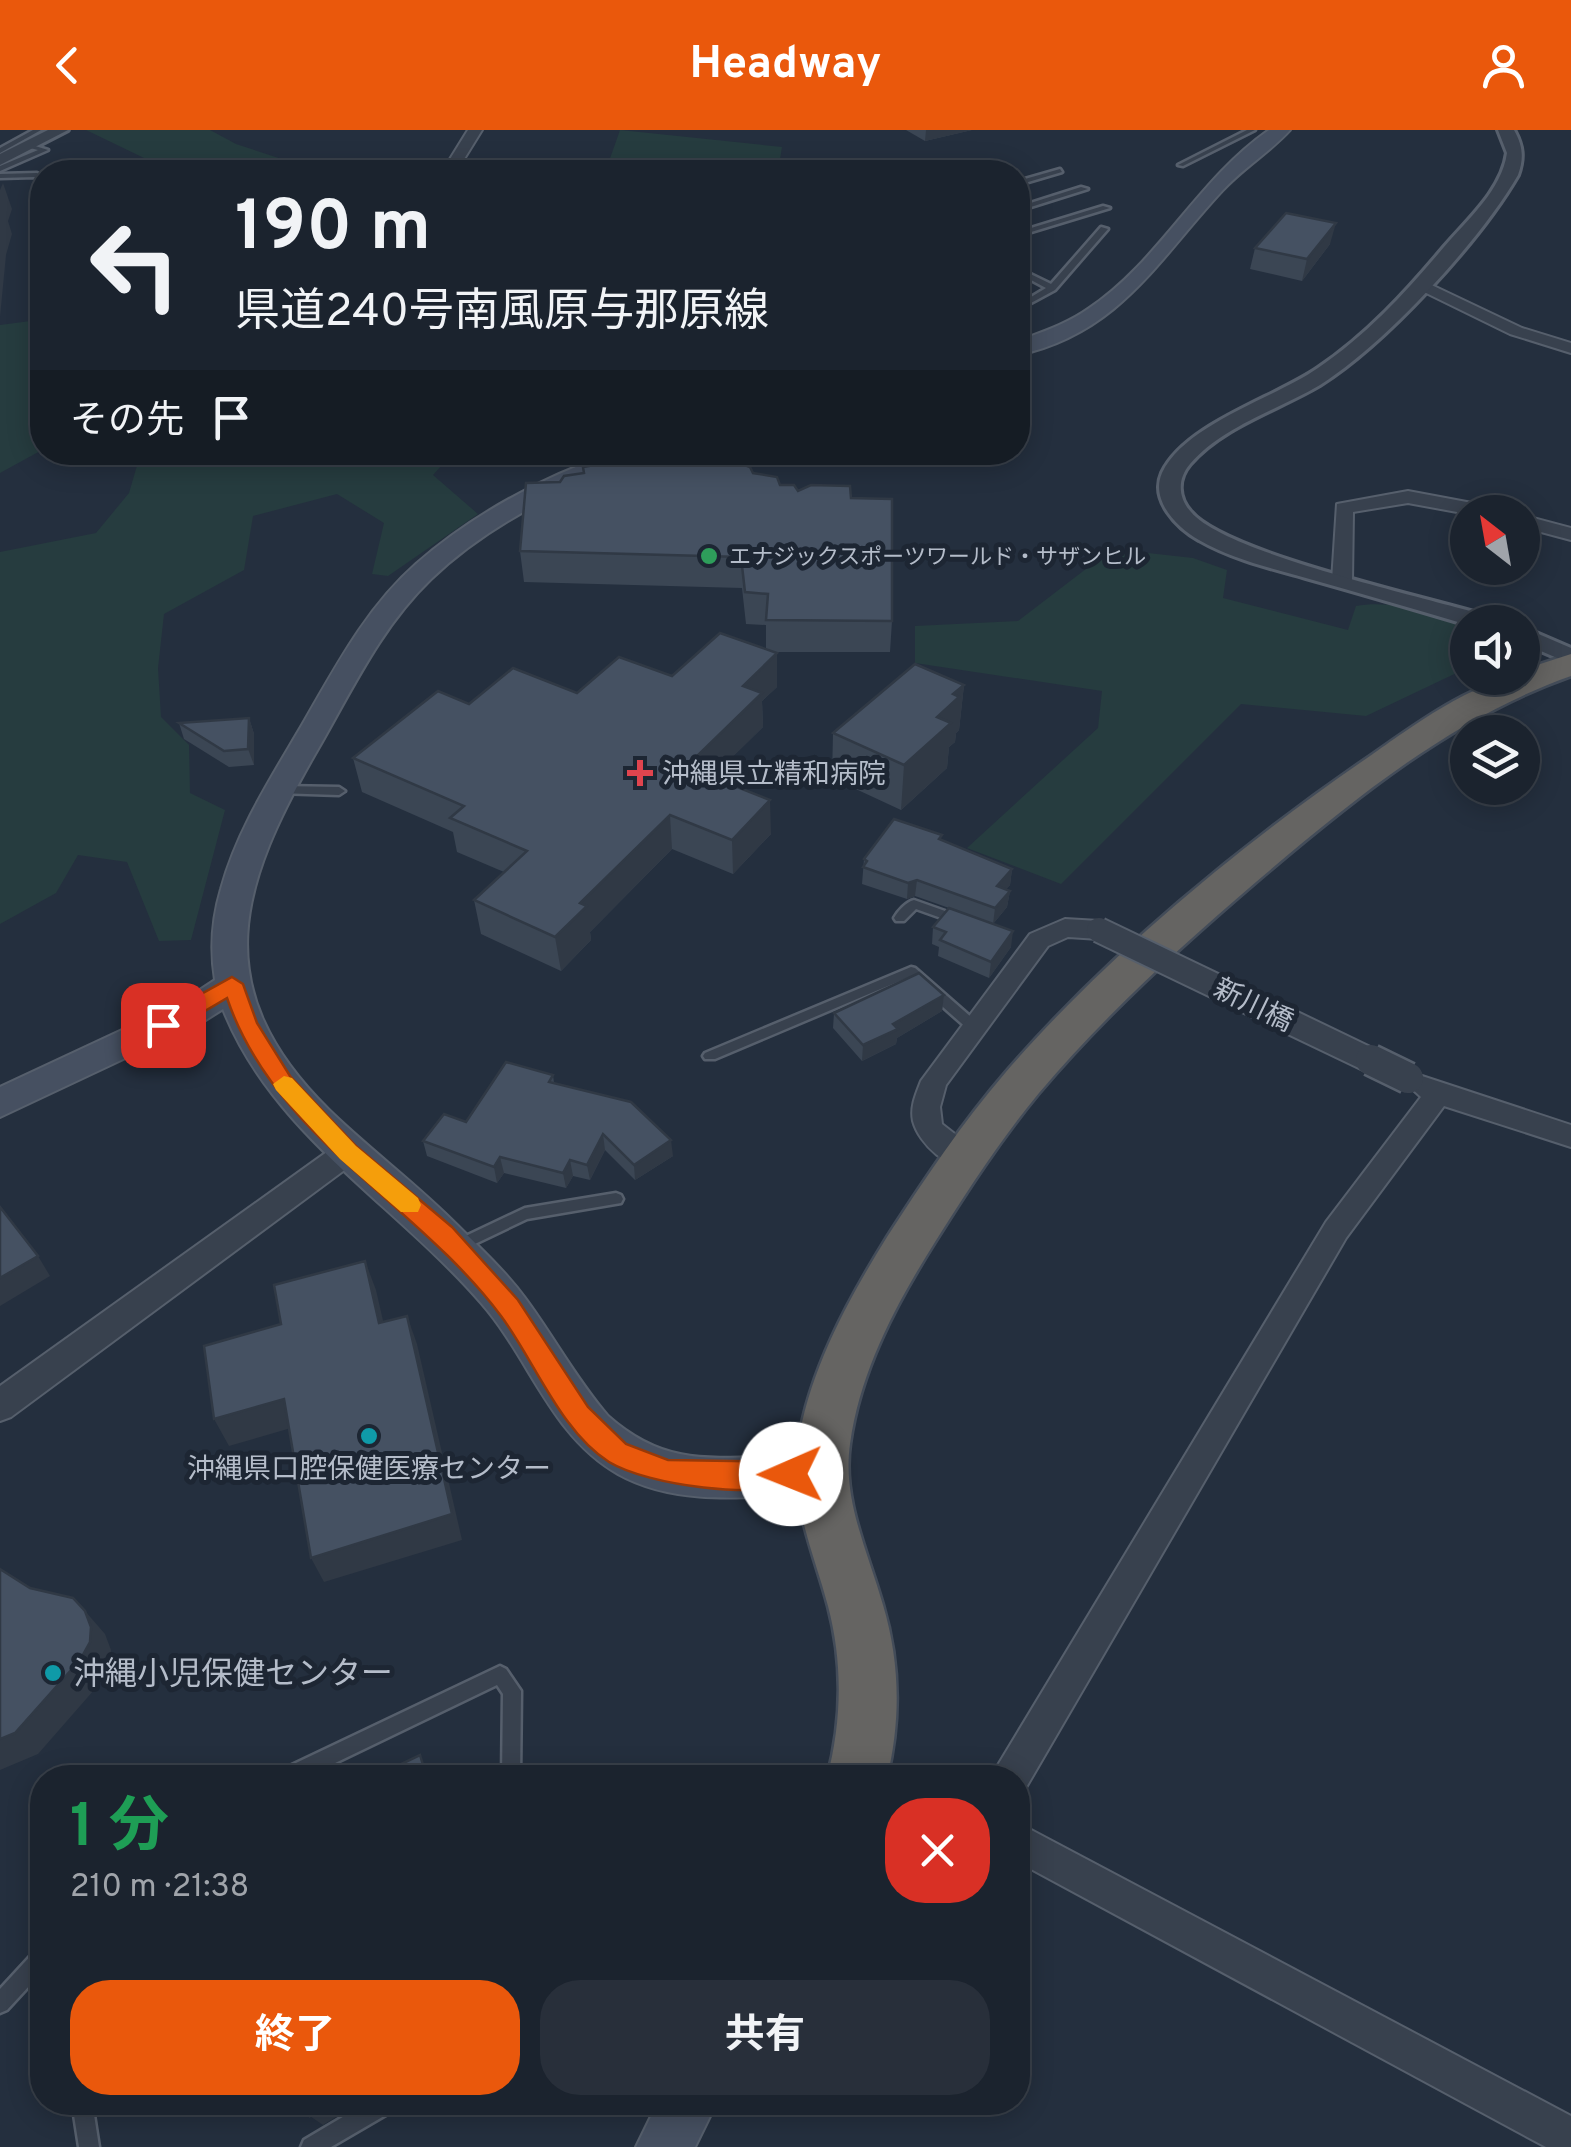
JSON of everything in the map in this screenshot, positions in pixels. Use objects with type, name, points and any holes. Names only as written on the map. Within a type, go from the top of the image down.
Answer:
[{"type":"highway","points":[[859,1765],[868,1719],[868,1676],[860,1627],[820,1474],[836,1391],[853,1344],[892,1269],[964,1157],[1024,1080],[1100,1002],[1185,922],[1290,833],[1425,737],[1571,660]]},
{"type":"main road","points":[[1030,343],[1076,326],[1107,306],[1219,180],[1243,156],[1281,130]]},
{"type":"main road","points":[[613,465],[526,501],[478,529],[401,594],[346,669],[280,790],[240,877],[228,942],[232,984],[246,1024],[282,1082],[348,1152],[455,1248],[509,1308],[579,1415],[617,1453],[668,1472],[712,1476],[820,1474]]},
{"type":"main road","points":[[0,1103],[192,1012],[232,984]]},
{"type":"main road","points":[[664,2147],[682,2115]]},
{"type":"street","points":[[0,160],[35,138],[60,130]]},
{"type":"street","points":[[456,160],[475,130]]},
{"type":"street","points":[[1450,613],[1256,556],[1206,536],[1188,523],[1169,492],[1172,474],[1182,459],[1204,442],[1326,373],[1376,332],[1421,285],[1510,176],[1516,149],[1506,130]]},
{"type":"street","points":[[1421,285],[1516,332],[1571,348]]},
{"type":"street","points":[[1342,581],[1344,508],[1408,497],[1450,505]]},
{"type":"street","points":[[1540,526],[1571,534]]},
{"type":"street","points":[[1540,644],[1571,660]]},
{"type":"street","name":"新川橋","points":[[974,1027],[1025,944],[1065,928],[1099,930],[1438,1094],[1571,1136]]},
{"type":"street","points":[[964,1157],[927,1128],[924,1106],[934,1081],[974,1027]]},
{"type":"street","points":[[1019,1765],[1336,1230],[1438,1094]]},
{"type":"street","points":[[0,1407],[348,1152]]},
{"type":"street","points":[[1030,1848],[1571,2138]]},
{"type":"lane","points":[[1180,165],[1252,130]]},
{"type":"lane","points":[[0,151],[35,138],[45,150],[0,172]]},
{"type":"lane","points":[[1030,180],[1060,171]]},
{"type":"lane","points":[[0,172],[30,174]]},
{"type":"lane","points":[[1030,204],[1084,188]]},
{"type":"lane","points":[[1030,230],[1106,208]]},
{"type":"lane","points":[[1030,301],[1052,288],[1104,228]]},
{"type":"lane","points":[[1030,276],[1052,288]]},
{"type":"lane","points":[[685,465],[695,469]]},
{"type":"lane","points":[[280,790],[339,791]]},
{"type":"lane","points":[[900,918],[914,904],[965,922]]},
{"type":"lane","points":[[710,1056],[911,971],[974,1027]]},
{"type":"lane","points":[[455,1248],[526,1214],[616,1200]]},
{"type":"lane","points":[[310,1765],[500,1675],[512,1692],[511,1765]]},
{"type":"lane","points":[[0,2002],[30,1971]]},
{"type":"lane","points":[[84,2115],[90,2147]]},
{"type":"lane","points":[[312,2147],[367,2115]]},
{"type":"green space","points":[[86,130],[210,130],[236,144],[285,160],[148,160]]},
{"type":"green space","points":[[620,130],[782,147],[780,160],[609,160]]},
{"type":"green space","points":[[30,321],[30,457],[0,473],[0,325]]},
{"type":"green space","points":[[137,465],[442,465],[433,475],[478,514],[388,576],[372,574],[384,523],[337,494],[253,516],[244,570],[164,614],[158,668],[161,717],[189,745],[190,793],[225,810],[191,940],[159,941],[127,862],[78,855],[56,893],[0,924],[0,552],[96,533],[129,493]]},
{"type":"green space","points":[[1112,549],[1193,558],[1227,570],[1223,598],[1348,630],[1356,606],[1369,604],[1398,606],[1450,620],[1450,676],[1366,716],[1241,704],[1061,884],[967,848],[1098,728],[1102,691],[915,663],[915,626],[1018,621]]},
{"type":"building","points":[[1286,213],[1336,223],[1307,259],[1255,248]]},
{"type":"building","name":"エナジックスポーツワールド・サザンヒル","points":[[745,465],[753,473],[777,477],[780,485],[794,485],[798,491],[811,485],[850,486],[851,498],[892,499],[892,621],[766,620],[768,594],[745,592],[741,557],[520,551],[526,483],[560,482],[564,476],[584,473],[583,467]]},
{"type":"building","points":[[720,633],[777,653],[743,686],[762,693],[697,756],[743,774],[732,785],[770,800],[732,840],[670,815],[580,903],[587,906],[555,937],[474,900],[527,851],[450,818],[464,806],[353,758],[438,691],[469,704],[513,668],[577,693],[619,657],[672,676]]},
{"type":"building","points":[[915,664],[964,685],[953,694],[959,697],[937,717],[951,723],[904,765],[833,733]]},
{"type":"building","points":[[249,718],[248,749],[224,751],[179,723]]},
{"type":"building","points":[[894,819],[942,835],[939,839],[1012,869],[997,886],[1010,891],[995,908],[917,880],[908,883],[863,867],[867,861],[864,859]]},
{"type":"building","points":[[949,908],[1013,931],[991,962],[940,940],[946,932],[933,927]]},
{"type":"building","points":[[919,973],[944,995],[893,1024],[898,1029],[863,1045],[834,1013]]},
{"type":"building","points":[[506,1062],[553,1075],[549,1082],[631,1102],[671,1140],[634,1165],[603,1134],[587,1165],[570,1160],[563,1173],[500,1157],[494,1167],[423,1141],[444,1114],[466,1122]]},
{"type":"building","points":[[0,1207],[38,1256],[0,1278]]},
{"type":"building","name":"沖縄県口腔保健医療センター","points":[[365,1261],[379,1323],[407,1316],[452,1514],[311,1558],[284,1399],[214,1419],[204,1346],[281,1324],[274,1285]]},
{"type":"building","name":"沖縄小児保健センター","points":[[0,1569],[30,1588],[73,1598],[85,1611],[91,1627],[90,1642],[80,1660],[15,1733],[0,1739]]},
{"type":"building","points":[[420,1755],[423,1765],[399,1765]]},
{"type":"slow traffic","points":[[284,1084],[348,1152],[409,1205]]},
{"type":"place","name":"エナジックスポーツワールド・サザンヒル","points":[[709,556]]},
{"type":"place","name":"沖縄県立精和病院","points":[[640,773]]},
{"type":"place","name":"沖縄県口腔保健医療センター","points":[[369,1436]]},
{"type":"place","name":"沖縄小児保健センター","points":[[53,1673]]},
{"type":"route","points":[[163,1025],[192,1012],[232,984],[246,1024],[282,1082],[348,1152],[443,1234],[509,1308],[579,1415],[617,1453],[668,1472],[712,1476],[791,1474]]}]
